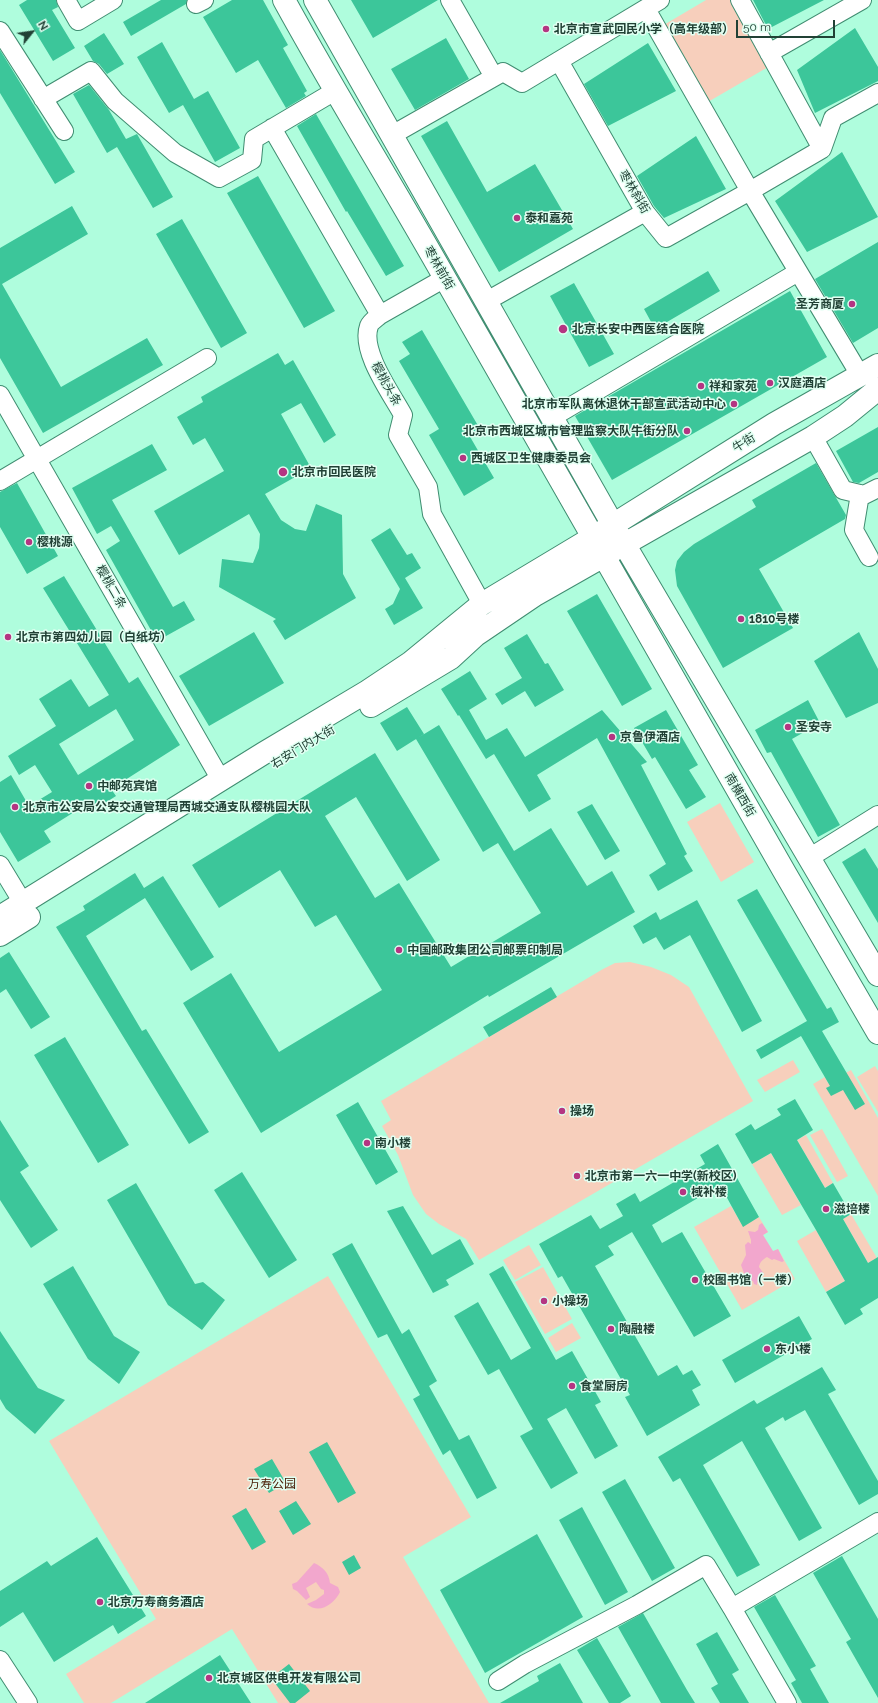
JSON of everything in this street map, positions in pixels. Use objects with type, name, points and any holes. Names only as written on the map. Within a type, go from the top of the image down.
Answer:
[{"type":"main road","name":"枣林前街","points":[[284,0],[335,91],[445,278],[603,556]]},
{"type":"main road","name":"枣林前街","points":[[317,0],[485,302],[624,544]]},
{"type":"main road","name":"牛街","points":[[592,538],[774,424],[869,370]]},
{"type":"main road","points":[[878,389],[845,416],[813,437],[624,544],[878,976]]},
{"type":"main road","name":"右安门内大街","points":[[0,935],[27,909],[224,786],[410,663],[482,604],[592,538]]},
{"type":"main road","name":"右安门内大街","points":[[224,786],[451,658],[476,635],[536,595],[624,544]]},
{"type":"main road","name":"南横西街","points":[[603,556],[878,1033]]},
{"type":"main road","name":"右安门内大街","points":[[0,918],[27,909]]},
{"type":"street","points":[[66,0],[78,21],[113,0]]},
{"type":"street","points":[[450,0],[494,77]]},
{"type":"street","points":[[740,0],[822,149]]},
{"type":"street","points":[[769,53],[862,0]]},
{"type":"street","points":[[392,135],[503,72],[522,83],[653,4],[750,191],[798,272],[869,370]]},
{"type":"street","points":[[0,31],[64,131]]},
{"type":"street","name":"枣林斜街","points":[[559,61],[644,212],[666,238],[750,191]]},
{"type":"street","points":[[44,99],[91,71],[115,101],[175,153],[219,178],[252,160],[254,139],[335,91]]},
{"type":"street","points":[[750,191],[822,149],[833,118],[878,93]]},
{"type":"street","points":[[272,128],[380,315],[445,278]]},
{"type":"street","points":[[485,302],[644,212]]},
{"type":"street","points":[[551,418],[798,272]]},
{"type":"street","name":"樱桃头条","points":[[380,315],[370,324],[367,336],[372,358],[403,415],[398,435],[428,487],[432,514],[482,604]]},
{"type":"street","points":[[0,481],[207,358]]},
{"type":"street","name":"樱桃二条","points":[[0,395],[224,786]]},
{"type":"street","points":[[813,437],[843,490],[864,495],[878,488]]},
{"type":"street","points":[[860,494],[854,530],[869,557]]},
{"type":"street","points":[[809,858],[878,815]]},
{"type":"street","points":[[0,865],[27,909]]},
{"type":"street","points":[[732,1608],[878,1522]]},
{"type":"street","points":[[498,1681],[525,1664],[637,1605],[706,1565],[787,1703]]},
{"type":"street","points":[[3,1670],[28,1703]]},
{"type":"green space","points":[[706,0],[740,0],[775,63],[701,106],[657,29]]},
{"type":"green space","points":[[720,803],[754,862],[721,882],[687,822]]},
{"type":"green space","name":"操场","points":[[630,962],[651,967],[671,975],[689,987],[753,1101],[479,1260],[466,1239],[439,1224],[426,1214],[413,1195],[398,1155],[382,1126],[391,1120],[381,1101],[603,969],[615,963]]},
{"type":"green space","points":[[793,1060],[800,1072],[765,1092],[757,1080]]},
{"type":"green space","points":[[875,1066],[878,1071],[878,1112],[857,1077]]},
{"type":"green space","points":[[851,1070],[878,1118],[878,1196],[813,1084],[825,1077],[828,1083]]},
{"type":"green space","points":[[822,1129],[848,1176],[837,1182],[810,1135]]},
{"type":"green space","points":[[806,1135],[833,1183],[825,1188],[797,1140]]},
{"type":"green space","points":[[771,1153],[801,1205],[782,1215],[752,1164]]},
{"type":"green space","points":[[731,1206],[743,1226],[759,1217],[768,1232],[763,1235],[773,1252],[778,1249],[795,1279],[742,1310],[694,1227]]},
{"type":"green space","points":[[851,1214],[877,1258],[868,1263],[843,1219]]},
{"type":"green space","points":[[816,1230],[845,1281],[826,1292],[797,1241]]},
{"type":"green space","points":[[529,1245],[541,1265],[515,1280],[503,1260]]},
{"type":"green space","name":"小操场","points":[[543,1267],[572,1319],[545,1334],[515,1282]]},
{"type":"green space","name":"万寿公园","points":[[328,1276],[471,1517],[403,1557],[489,1703],[278,1703],[232,1629],[111,1703],[84,1703],[66,1674],[156,1619],[49,1441]]},
{"type":"green space","points":[[572,1323],[581,1338],[556,1352],[548,1338]]},
{"type":"shaded area","points":[[762,1223],[768,1232],[763,1235],[773,1251],[778,1249],[784,1261],[772,1260],[767,1257],[763,1260],[759,1267],[764,1274],[761,1275],[761,1279],[757,1282],[757,1285],[754,1284],[753,1281],[744,1280],[744,1273],[741,1265],[746,1255],[745,1245],[748,1242],[751,1244],[748,1231],[755,1232]]},
{"type":"shaded area","points":[[314,1563],[325,1571],[330,1583],[338,1587],[340,1592],[326,1607],[316,1608],[307,1604],[324,1594],[324,1590],[321,1589],[316,1582],[306,1588],[310,1597],[306,1600],[293,1589],[292,1584],[297,1582]]},
{"type":"building","points":[[27,0],[56,0],[58,7],[52,10],[75,48],[53,61],[19,5]]},
{"type":"building","points":[[161,0],[187,0],[186,4],[131,36],[123,22]]},
{"type":"building","points":[[232,0],[263,0],[288,45],[283,48],[307,91],[304,93],[306,96],[286,108],[258,60],[236,73],[203,17]]},
{"type":"building","points":[[351,0],[438,0],[373,38]]},
{"type":"building","points":[[753,0],[824,0],[768,29]]},
{"type":"building","points":[[855,28],[878,67],[878,81],[815,113],[797,70]]},
{"type":"building","points":[[104,33],[124,64],[107,74],[99,64],[93,61],[84,46]]},
{"type":"building","points":[[446,38],[469,79],[415,110],[391,69]]},
{"type":"building","points":[[162,42],[194,99],[208,91],[240,148],[215,162],[183,105],[169,113],[137,57]]},
{"type":"building","points":[[648,43],[676,91],[608,126],[584,84]]},
{"type":"building","points":[[0,50],[75,172],[55,184],[0,93]]},
{"type":"building","points":[[89,85],[109,110],[126,139],[137,134],[173,197],[153,208],[117,147],[107,153],[73,94]]},
{"type":"building","points":[[316,114],[404,266],[386,276],[347,211],[346,212],[297,126]]},
{"type":"building","name":"泰和嘉苑","points":[[447,121],[487,192],[535,164],[573,229],[499,272],[421,136]]},
{"type":"building","points":[[696,136],[726,189],[664,218],[654,206],[637,176]]},
{"type":"building","points":[[842,152],[878,217],[807,252],[775,201]]},
{"type":"building","points":[[258,176],[335,311],[304,328],[227,193]]},
{"type":"building","points":[[72,206],[88,234],[2,284],[61,387],[147,338],[163,365],[43,433],[0,358],[0,248]]},
{"type":"building","points":[[182,219],[247,333],[221,348],[156,234]]},
{"type":"building","name":"圣芳商厦","points":[[878,242],[878,328],[853,343],[815,279]]},
{"type":"building","points":[[708,271],[720,291],[655,329],[644,309]]},
{"type":"building","points":[[574,283],[614,354],[589,367],[550,296]]},
{"type":"building","name":"祥和家苑","points":[[790,291],[827,357],[612,480],[575,416]]},
{"type":"building","points":[[422,330],[480,429],[469,435],[494,478],[464,496],[429,435],[439,429],[399,361],[410,354],[402,342]]},
{"type":"building","points":[[278,353],[285,365],[293,360],[336,435],[324,443],[301,403],[281,414],[311,468],[265,494],[281,520],[295,529],[306,531],[316,504],[342,515],[343,574],[356,598],[285,640],[273,621],[276,619],[219,587],[222,559],[253,563],[259,548],[260,534],[249,514],[179,555],[154,511],[224,471],[205,438],[193,445],[177,417],[203,402],[201,397]]},
{"type":"building","points":[[878,427],[878,472],[859,483],[853,482],[836,451]]},
{"type":"building","points":[[152,444],[167,470],[112,500],[173,607],[184,601],[195,620],[157,641],[106,550],[120,541],[111,526],[97,534],[72,488]]},
{"type":"building","points":[[816,463],[846,515],[845,519],[759,569],[793,628],[723,668],[677,586],[675,570],[677,561],[684,552],[694,544],[756,507],[752,500]]},
{"type":"building","name":"樱桃源","points":[[17,483],[58,556],[27,574],[0,527],[0,492]]},
{"type":"building","points":[[390,528],[407,555],[412,553],[421,568],[405,578],[423,608],[394,625],[385,609],[393,604],[400,589],[371,540]]},
{"type":"building","points":[[64,576],[129,683],[138,677],[180,745],[111,789],[116,796],[92,811],[87,804],[44,831],[51,842],[18,862],[0,832],[0,782],[11,775],[29,806],[52,792],[35,765],[19,775],[8,756],[56,726],[39,699],[71,679],[89,707],[109,695],[43,588]],"holes":[[[116,709],[134,740],[78,775],[59,744]]]},
{"type":"building","points":[[597,594],[652,689],[622,706],[567,611]]},
{"type":"building","points":[[254,632],[284,683],[209,726],[179,676]]},
{"type":"building","points":[[859,632],[878,669],[878,703],[846,718],[814,661]]},
{"type":"building","points":[[527,634],[545,664],[548,663],[564,690],[535,707],[525,691],[502,705],[495,694],[522,678],[504,648]]},
{"type":"building","points":[[470,671],[487,699],[469,710],[486,740],[507,728],[525,757],[602,710],[647,762],[641,765],[687,854],[684,856],[693,871],[658,891],[649,875],[666,864],[597,738],[537,775],[551,799],[529,812],[494,754],[486,759],[441,689]]},
{"type":"building","points":[[808,700],[820,723],[792,739],[840,825],[818,837],[771,752],[767,753],[755,730]]},
{"type":"building","points":[[407,707],[424,734],[397,751],[380,723]]},
{"type":"building","points":[[666,710],[698,765],[689,770],[706,797],[686,809],[655,757],[652,759],[634,728]]},
{"type":"building","name":"中国邮政集团公司邮票印制局","points":[[439,725],[514,851],[551,828],[587,886],[612,871],[635,912],[489,997],[488,995],[261,1133],[183,1003],[231,973],[279,1052],[382,990],[336,915],[315,927],[280,870],[219,908],[192,865],[375,753],[440,860],[407,881],[356,797],[325,816],[375,898],[399,883],[451,967],[541,913],[498,843],[483,852],[416,739]]},
{"type":"building","points":[[592,804],[620,851],[605,860],[577,812]]},
{"type":"building","points":[[865,848],[878,869],[878,923],[842,862]]},
{"type":"building","points":[[135,873],[144,888],[163,876],[214,957],[191,971],[145,898],[86,936],[142,1031],[146,1029],[209,1132],[189,1144],[56,927],[85,910],[83,906]]},
{"type":"building","points":[[757,889],[827,1009],[831,1007],[839,1022],[822,1031],[865,1104],[855,1110],[843,1090],[831,1096],[826,1088],[830,1086],[801,1036],[761,1059],[756,1050],[807,1021],[737,900]]},
{"type":"building","points":[[697,900],[762,1021],[742,1032],[690,935],[664,950],[656,937],[643,944],[633,926],[656,912],[660,920]]},
{"type":"building","points":[[9,952],[50,1017],[31,1029],[6,989],[0,993],[0,958]]},
{"type":"building","points":[[551,987],[557,997],[489,1037],[483,1027]]},
{"type":"building","points":[[65,1037],[129,1145],[98,1163],[34,1055]]},
{"type":"building","name":"滋培楼","points":[[795,1099],[813,1130],[797,1140],[825,1188],[833,1183],[851,1214],[843,1219],[868,1263],[878,1257],[878,1298],[860,1309],[863,1314],[845,1325],[826,1292],[845,1281],[816,1230],[771,1153],[752,1164],[735,1134],[751,1124],[755,1130],[781,1115],[777,1109]]},
{"type":"building","name":"南小楼","points":[[358,1102],[398,1172],[376,1185],[336,1115]]},
{"type":"building","points":[[0,1120],[29,1166],[20,1172],[58,1230],[31,1248],[0,1200]]},
{"type":"building","points":[[718,1144],[759,1217],[743,1227],[720,1185],[652,1225],[662,1243],[682,1232],[731,1316],[694,1337],[632,1232],[608,1246],[614,1255],[595,1266],[658,1376],[677,1365],[683,1375],[692,1370],[701,1385],[692,1390],[700,1405],[647,1436],[625,1397],[630,1395],[562,1276],[558,1278],[539,1244],[591,1215],[600,1229],[623,1216],[616,1204],[635,1193],[640,1202],[705,1164],[700,1155]]},
{"type":"building","points":[[242,1172],[297,1260],[269,1278],[214,1190]]},
{"type":"building","points":[[136,1183],[195,1284],[203,1282],[225,1300],[202,1330],[168,1305],[107,1200]]},
{"type":"building","points":[[403,1206],[432,1255],[460,1239],[474,1264],[446,1280],[449,1285],[433,1293],[387,1211]]},
{"type":"building","points":[[352,1243],[402,1334],[409,1329],[437,1381],[429,1386],[459,1440],[469,1435],[497,1488],[477,1499],[450,1450],[443,1455],[413,1399],[420,1395],[387,1334],[378,1338],[332,1254]]},
{"type":"building","points":[[73,1266],[114,1336],[140,1352],[119,1384],[88,1359],[43,1284]]},
{"type":"building","points":[[503,1266],[556,1360],[572,1351],[601,1402],[595,1405],[618,1446],[595,1459],[566,1408],[547,1419],[578,1473],[551,1489],[520,1436],[533,1429],[499,1369],[488,1375],[454,1316],[478,1302],[511,1360],[531,1348],[489,1274]]},
{"type":"building","name":"东小楼","points":[[799,1316],[812,1339],[735,1383],[722,1360]]},
{"type":"building","points":[[0,1331],[38,1388],[65,1400],[35,1434],[6,1409],[0,1399]]},
{"type":"building","points":[[822,1367],[836,1390],[828,1394],[878,1481],[878,1494],[859,1505],[805,1410],[785,1421],[783,1417],[765,1428],[822,1528],[799,1541],[742,1441],[703,1465],[760,1565],[737,1577],[680,1478],[673,1482],[658,1457],[754,1400],[757,1404]]},
{"type":"building","points":[[327,1442],[356,1493],[338,1503],[309,1452]]},
{"type":"building","points":[[272,1459],[286,1483],[269,1493],[254,1469]]},
{"type":"building","points":[[625,1479],[675,1568],[652,1581],[602,1492]]},
{"type":"building","points":[[296,1501],[311,1524],[293,1535],[279,1511]]},
{"type":"building","points":[[582,1507],[628,1592],[605,1605],[559,1520]]},
{"type":"building","points":[[246,1508],[266,1542],[252,1550],[232,1516]]},
{"type":"building","points":[[537,1534],[583,1617],[485,1673],[440,1590]]},
{"type":"building","name":"北京万寿商务酒店","points":[[97,1537],[146,1616],[118,1634],[113,1625],[54,1662],[23,1612],[0,1627],[0,1591],[47,1561],[51,1566]]},
{"type":"building","points":[[354,1555],[361,1568],[349,1575],[342,1562]]},
{"type":"building","points":[[842,1556],[878,1619],[878,1698],[846,1642],[851,1639],[813,1573]]},
{"type":"building","points":[[775,1595],[816,1666],[810,1669],[829,1703],[802,1703],[791,1683],[796,1680],[754,1607]]},
{"type":"building","points":[[643,1613],[695,1703],[661,1703],[618,1627]]},
{"type":"building","points":[[717,1632],[739,1670],[732,1674],[749,1703],[720,1703],[711,1688],[718,1684],[696,1644]]},
{"type":"building","points":[[597,1638],[631,1696],[620,1703],[609,1703],[577,1650]]},
{"type":"building","name":"北京城区供电开发有限公司","points":[[220,1655],[251,1703],[145,1703]]},
{"type":"building","points":[[560,1663],[583,1703],[500,1703],[539,1681],[537,1676]]},
{"type":"building","points":[[289,1664],[310,1691],[295,1703],[290,1703],[271,1678]]},
{"type":"place","name":"北京市宣武回民小学（高年级部）","points":[[546,29]]},
{"type":"place","name":"泰和嘉苑","points":[[517,218]]},
{"type":"place","name":"圣芳商厦","points":[[852,304]]},
{"type":"place","name":"北京长安中西医结合医院","points":[[563,329]]},
{"type":"place","name":"汉庭酒店","points":[[770,383]]},
{"type":"place","name":"祥和家苑","points":[[701,386]]},
{"type":"place","name":"北京市军队离休退休干部宣武活动中心","points":[[734,404]]},
{"type":"place","name":"北京市西城区城市管理监察大队牛街分队","points":[[687,431]]},
{"type":"place","name":"西城区卫生健康委员会","points":[[463,458]]},
{"type":"place","name":"北京市回民医院","points":[[283,472]]},
{"type":"place","name":"樱桃源","points":[[29,542]]},
{"type":"place","name":"1810号楼","points":[[741,619]]},
{"type":"place","name":"北京市第四幼儿园（白纸坊）","points":[[8,637]]},
{"type":"place","name":"圣安寺","points":[[788,727]]},
{"type":"place","name":"京鲁伊酒店","points":[[612,737]]},
{"type":"place","name":"中邮苑宾馆","points":[[89,786]]},
{"type":"place","name":"北京市公安局公安交通管理局西城交通支队樱桃园大队","points":[[15,807]]},
{"type":"place","name":"中国邮政集团公司邮票印制局","points":[[399,950]]},
{"type":"place","name":"操场","points":[[562,1111]]},
{"type":"place","name":"南小楼","points":[[367,1143]]},
{"type":"place","name":"北京市第一六一中学(新校区)","points":[[577,1176]]},
{"type":"place","name":"棫补楼","points":[[683,1192]]},
{"type":"place","name":"滋培楼","points":[[826,1209]]},
{"type":"place","name":"校图书馆（一楼）","points":[[695,1280]]},
{"type":"place","name":"小操场","points":[[544,1301]]},
{"type":"place","name":"陶融楼","points":[[611,1329]]},
{"type":"place","name":"东小楼","points":[[767,1349]]},
{"type":"place","name":"食堂厨房","points":[[572,1386]]},
{"type":"place","name":"北京万寿商务酒店","points":[[100,1602]]},
{"type":"place","name":"北京城区供电开发有限公司","points":[[209,1678]]}]
